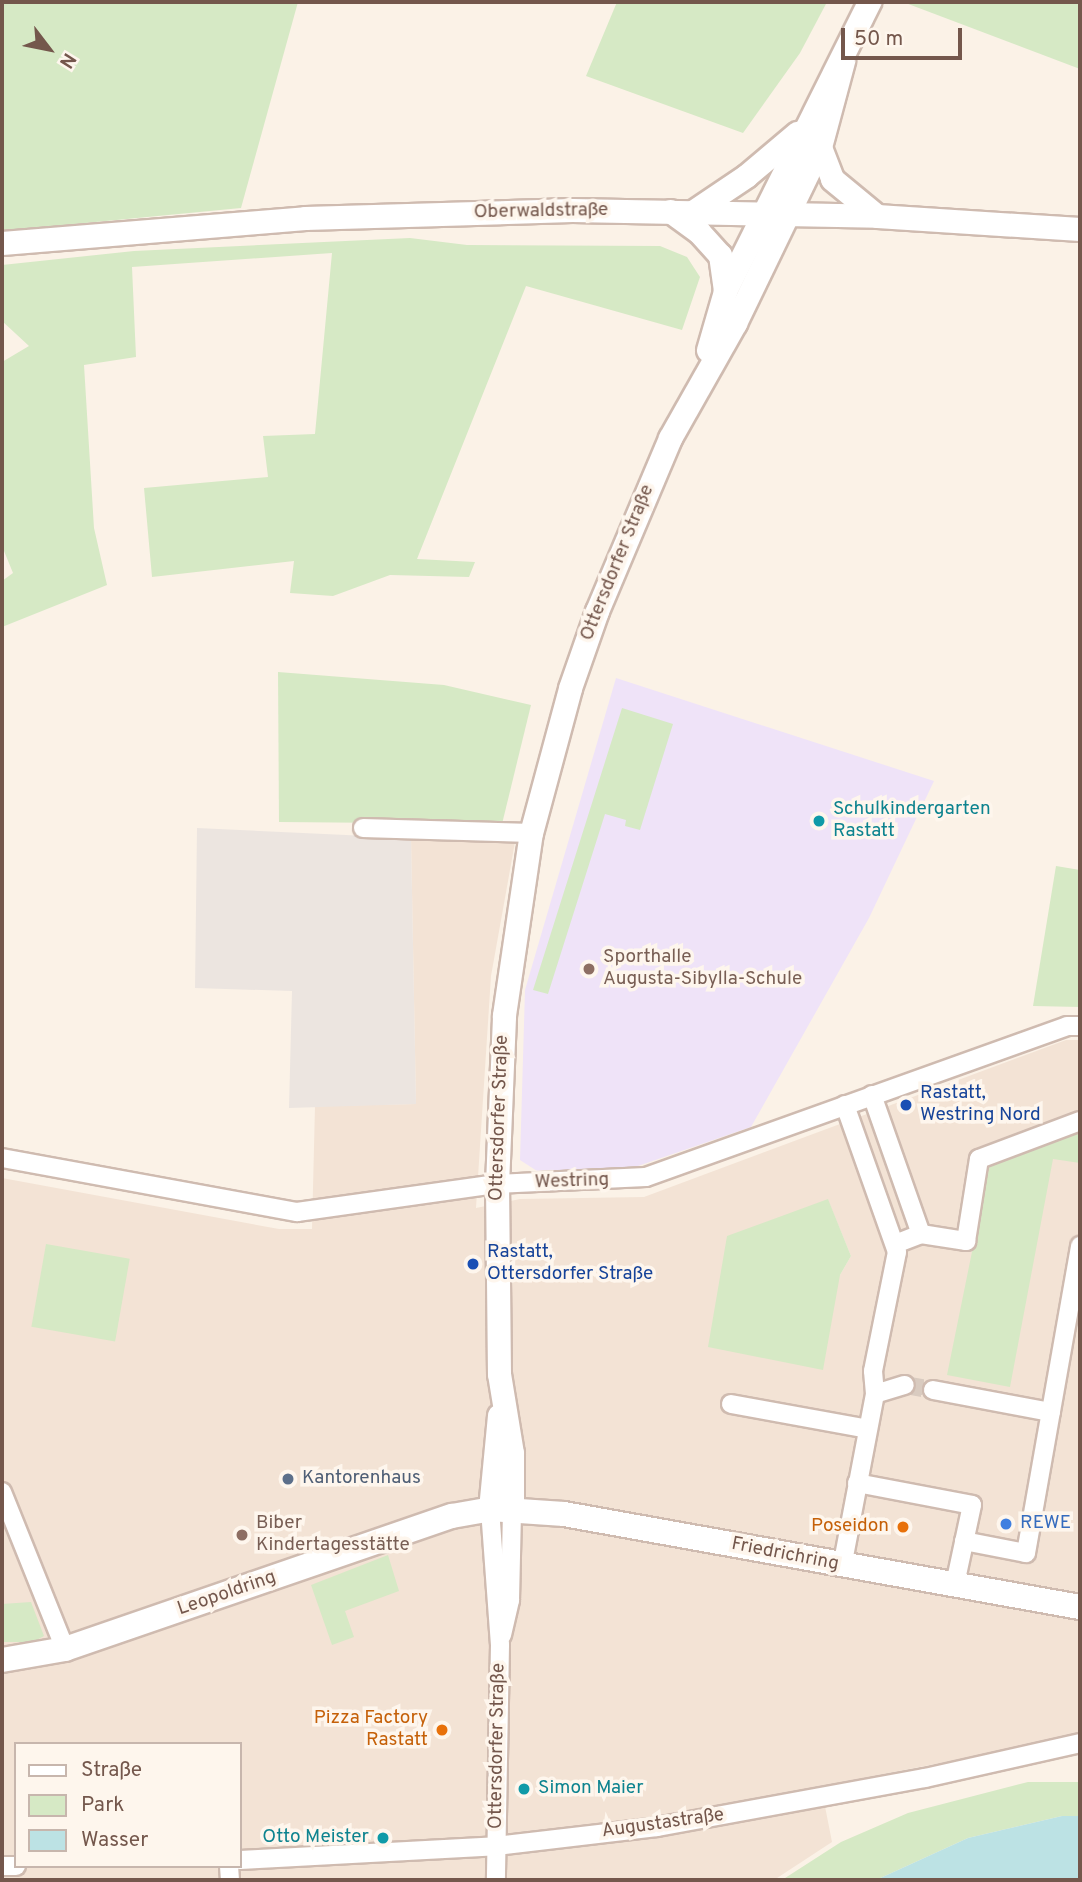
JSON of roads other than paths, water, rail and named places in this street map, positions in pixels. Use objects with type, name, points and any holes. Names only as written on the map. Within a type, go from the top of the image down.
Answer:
[{"type":"main road","name":"Friedrichring","points":[[501,1509],[564,1514],[842,1567],[1080,1607]]},
{"type":"main road","name":"Leopoldring","points":[[2,1660],[65,1649],[452,1516],[501,1509]]},
{"type":"street","name":"Ottersdorfer Straße","points":[[496,1880],[501,1509],[497,1184],[504,1015],[531,833],[553,744],[597,611],[699,380],[725,291],[802,130],[843,61],[869,2]]},
{"type":"street","name":"Ottersdorfer Straße","points":[[699,380],[734,323],[820,147],[843,61]]},
{"type":"street","points":[[694,211],[746,176],[802,130]]},
{"type":"street","points":[[820,147],[832,179],[877,216]]},
{"type":"street","points":[[670,211],[699,232],[720,255],[725,291]]},
{"type":"street","name":"Oberwaldstraße","points":[[2,243],[305,218],[670,211],[877,216],[1080,229]]},
{"type":"street","points":[[363,828],[531,833]]},
{"type":"street","name":"Westring","points":[[2,1158],[275,1211],[497,1184],[646,1177],[733,1150],[845,1105],[1067,1026],[1080,1026]]},
{"type":"street","points":[[873,1095],[921,1234]]},
{"type":"street","points":[[842,1567],[875,1394],[873,1371],[895,1244],[845,1105]]},
{"type":"street","points":[[895,1244],[921,1234],[965,1241],[979,1159],[1080,1121]]},
{"type":"street","points":[[964,1541],[1026,1553],[1080,1246]]},
{"type":"street","points":[[875,1394],[905,1385]]},
{"type":"street","points":[[933,1390],[1051,1412]]},
{"type":"street","points":[[731,1404],[868,1429]]},
{"type":"street","points":[[858,1483],[972,1504],[955,1584]]},
{"type":"street","points":[[2,1492],[65,1649]]},
{"type":"street","name":"Augustastraße","points":[[242,1860],[496,1846],[657,1827],[791,1804],[1080,1743]]},
{"type":"street","name":"Ottersdorfer Straße","points":[[482,1880],[496,1846]]},
{"type":"water","points":[[1062,1816],[1080,1816],[1080,1880],[876,1880],[968,1838]]},
{"type":"tunnel","points":[[905,1385],[933,1390]]},
{"type":"place","name":"Schulkindergarten Rastatt","points":[[819,821]]},
{"type":"place","name":"Sporthalle Augusta-Sibylla-Schule","points":[[589,969]]},
{"type":"place","name":"Rastatt, Westring Nord","points":[[906,1105]]},
{"type":"place","name":"Rastatt, Ottersdorfer Straße","points":[[473,1264]]},
{"type":"place","name":"Kantorenhaus","points":[[288,1479]]},
{"type":"place","name":"REWE","points":[[1006,1524]]},
{"type":"place","name":"Poseidon","points":[[903,1527]]},
{"type":"place","name":"Biber Kindertagesstätte","points":[[242,1535]]},
{"type":"place","name":"Pizza Factory Rastatt","points":[[442,1730]]},
{"type":"place","name":"Simon Maier","points":[[524,1789]]},
{"type":"place","name":"Otto Meister","points":[[383,1838]]}]
